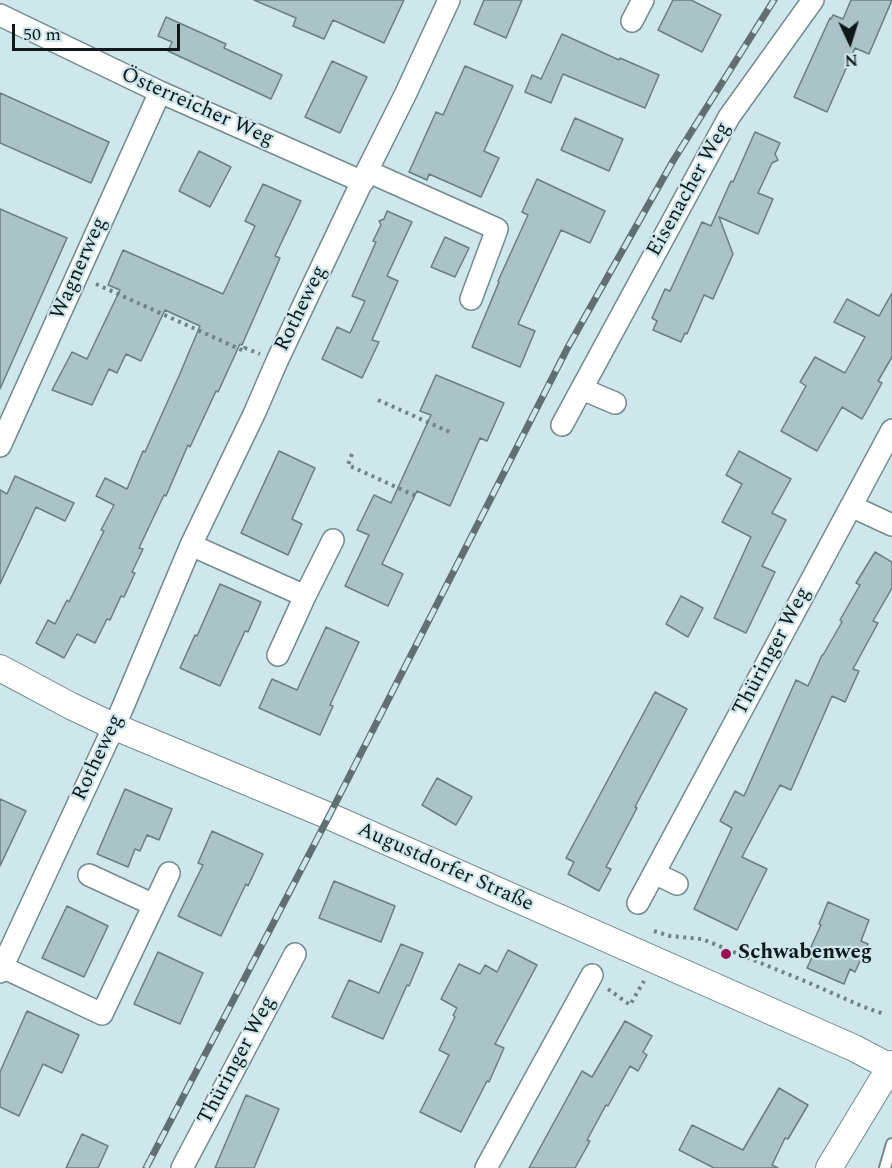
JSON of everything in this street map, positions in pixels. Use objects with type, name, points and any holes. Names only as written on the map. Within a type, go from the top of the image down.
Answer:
[{"type":"street","name":"Rotheweg","points":[[169,873],[102,1014],[1,969],[122,709],[191,545],[449,0]]},
{"type":"street","points":[[632,21],[643,0]]},
{"type":"street","name":"Eisenacher Weg","points":[[562,425],[729,117],[813,0]]},
{"type":"street","name":"Österreicher Weg","points":[[0,15],[160,92],[365,176]]},
{"type":"street","name":"Wagnerweg","points":[[0,446],[160,92]]},
{"type":"street","points":[[365,176],[498,229],[471,299]]},
{"type":"street","points":[[582,389],[615,403]]},
{"type":"street","name":"Thüringer Weg","points":[[638,903],[892,430]]},
{"type":"street","points":[[851,506],[892,525]]},
{"type":"street","points":[[278,655],[333,540]]},
{"type":"street","points":[[191,545],[305,596]]},
{"type":"street","name":"Augustdorfer Straße","points":[[0,668],[113,726],[351,826],[891,1066]]},
{"type":"street","points":[[654,873],[677,884]]},
{"type":"street","points":[[89,875],[154,905]]},
{"type":"street","name":"Thüringer Weg","points":[[182,1168],[295,954]]},
{"type":"street","points":[[486,1168],[592,975]]},
{"type":"street","points":[[829,1168],[891,1066]]},
{"type":"lane","points":[[885,1168],[892,1144]]},
{"type":"path","points":[[77,275],[244,351],[245,348],[277,361]]},
{"type":"path","points":[[378,400],[452,433]]},
{"type":"path","points":[[352,454],[348,465],[418,497]]},
{"type":"building","points":[[254,0],[404,0],[384,43],[333,20],[324,39],[293,26],[296,18]]},
{"type":"building","points":[[484,0],[522,0],[506,38],[474,24]]},
{"type":"building","points":[[673,0],[691,0],[721,15],[702,52],[658,30]]},
{"type":"building","points":[[851,0],[892,0],[869,54],[855,48],[827,112],[794,97],[830,18],[833,15],[843,19]]},
{"type":"building","points":[[166,17],[226,44],[224,48],[282,75],[271,99],[168,51],[172,42],[158,36]]},
{"type":"building","points":[[562,34],[659,75],[645,108],[563,74],[551,103],[525,92],[532,75],[541,79]]},
{"type":"building","points":[[332,61],[367,77],[340,133],[305,117]]},
{"type":"building","points":[[465,66],[513,86],[484,151],[499,158],[481,197],[429,174],[427,180],[409,172],[436,112],[443,115]]},
{"type":"building","points":[[0,93],[109,142],[91,183],[0,143]]},
{"type":"building","points":[[575,118],[623,139],[609,171],[561,150]]},
{"type":"building","points":[[755,132],[780,143],[775,154],[778,160],[772,163],[758,193],[773,199],[758,234],[719,217],[733,254],[713,299],[704,295],[687,334],[685,333],[681,342],[653,330],[657,321],[652,318],[665,289],[670,291],[702,222],[711,226]]},
{"type":"building","points":[[199,151],[231,167],[210,207],[179,191]]},
{"type":"building","points":[[537,179],[605,211],[590,243],[561,230],[518,324],[535,331],[520,367],[472,347],[498,281],[528,215],[522,212]]},
{"type":"building","points":[[263,184],[301,201],[275,256],[280,258],[242,345],[240,344],[218,392],[216,391],[190,447],[188,445],[166,496],[164,495],[139,548],[143,549],[124,597],[121,596],[110,620],[107,619],[95,643],[77,634],[64,658],[36,643],[48,620],[55,624],[67,600],[69,602],[104,531],[101,530],[114,505],[96,496],[105,478],[127,489],[200,326],[165,310],[141,361],[126,354],[117,373],[109,369],[92,405],[52,390],[72,352],[87,359],[120,290],[108,285],[123,250],[223,294],[255,226],[245,221]]},
{"type":"building","points":[[0,209],[67,238],[0,389]]},
{"type":"building","points":[[387,211],[412,222],[387,276],[398,281],[372,340],[379,342],[362,378],[322,359],[337,327],[350,333],[365,301],[352,296],[376,242],[373,241],[381,225],[379,221],[384,219]]},
{"type":"building","points":[[445,237],[469,248],[455,277],[431,267]]},
{"type":"building","points":[[892,293],[892,357],[878,381],[882,383],[862,419],[842,407],[817,451],[781,431],[806,386],[800,382],[815,357],[845,373],[865,337],[834,322],[847,299],[879,316]]},
{"type":"building","points":[[436,375],[504,403],[487,441],[480,438],[450,506],[417,491],[382,564],[403,574],[388,606],[345,586],[369,535],[357,530],[374,495],[391,503],[431,415],[420,411]]},
{"type":"building","points":[[279,451],[315,468],[292,519],[302,524],[288,555],[241,533]]},
{"type":"building","points":[[739,451],[791,479],[772,513],[786,520],[762,566],[775,572],[746,633],[714,618],[751,537],[722,522],[742,484],[726,475]]},
{"type":"building","points":[[15,476],[74,503],[65,521],[36,507],[0,584],[0,490],[7,494]]},
{"type":"building","points":[[875,552],[892,562],[892,588],[873,621],[878,623],[853,669],[859,671],[845,702],[832,696],[791,790],[780,785],[742,857],[767,869],[737,930],[694,909],[732,828],[720,821],[735,791],[744,796],[796,680],[808,686],[860,585],[856,583]]},
{"type":"building","points":[[220,584],[261,602],[220,686],[180,668]]},
{"type":"building","points":[[681,596],[703,608],[688,637],[666,624]]},
{"type":"building","points":[[326,627],[359,642],[330,705],[333,706],[320,735],[259,708],[272,679],[297,690]]},
{"type":"building","points":[[655,692],[687,709],[635,807],[637,808],[606,867],[611,869],[599,891],[568,874],[574,862],[566,858]]},
{"type":"building","points":[[437,778],[472,797],[456,825],[422,805]]},
{"type":"building","points":[[125,789],[172,809],[159,840],[147,835],[140,851],[135,849],[128,867],[97,854]]},
{"type":"building","points":[[0,799],[26,811],[0,866]]},
{"type":"building","points":[[212,831],[263,854],[221,936],[178,916],[203,865],[198,863]]},
{"type":"building","points":[[334,881],[395,906],[381,942],[319,918]]},
{"type":"building","points":[[828,902],[869,920],[861,941],[868,944],[855,972],[850,969],[844,984],[807,968],[814,953],[809,951]]},
{"type":"building","points":[[67,906],[108,926],[84,977],[42,958]]},
{"type":"building","points":[[401,944],[423,953],[383,1039],[332,1017],[349,980],[379,993]]},
{"type":"building","points":[[508,950],[537,965],[495,1044],[504,1048],[489,1082],[487,1081],[461,1132],[420,1112],[449,1055],[439,1050],[457,1008],[441,999],[459,964],[480,974],[485,965],[497,972]]},
{"type":"building","points":[[158,952],[203,973],[180,1024],[134,1004]]},
{"type":"building","points":[[27,1011],[79,1035],[62,1073],[43,1064],[19,1116],[0,1107],[0,1072]]},
{"type":"building","points":[[625,1021],[652,1036],[643,1052],[647,1055],[638,1071],[630,1066],[587,1140],[590,1141],[575,1168],[529,1168],[582,1071],[592,1077]]},
{"type":"building","points":[[779,1088],[808,1105],[788,1139],[785,1138],[772,1165],[778,1168],[714,1168],[679,1150],[692,1125],[743,1150]]},
{"type":"building","points":[[246,1095],[279,1109],[254,1168],[215,1168]]},
{"type":"building","points":[[82,1134],[108,1146],[98,1168],[66,1168]]},
{"type":"railway","points":[[146,1168],[329,816],[568,347],[673,161],[774,0]]},
{"type":"place","name":"Schwabenweg","points":[[726,954]]}]
